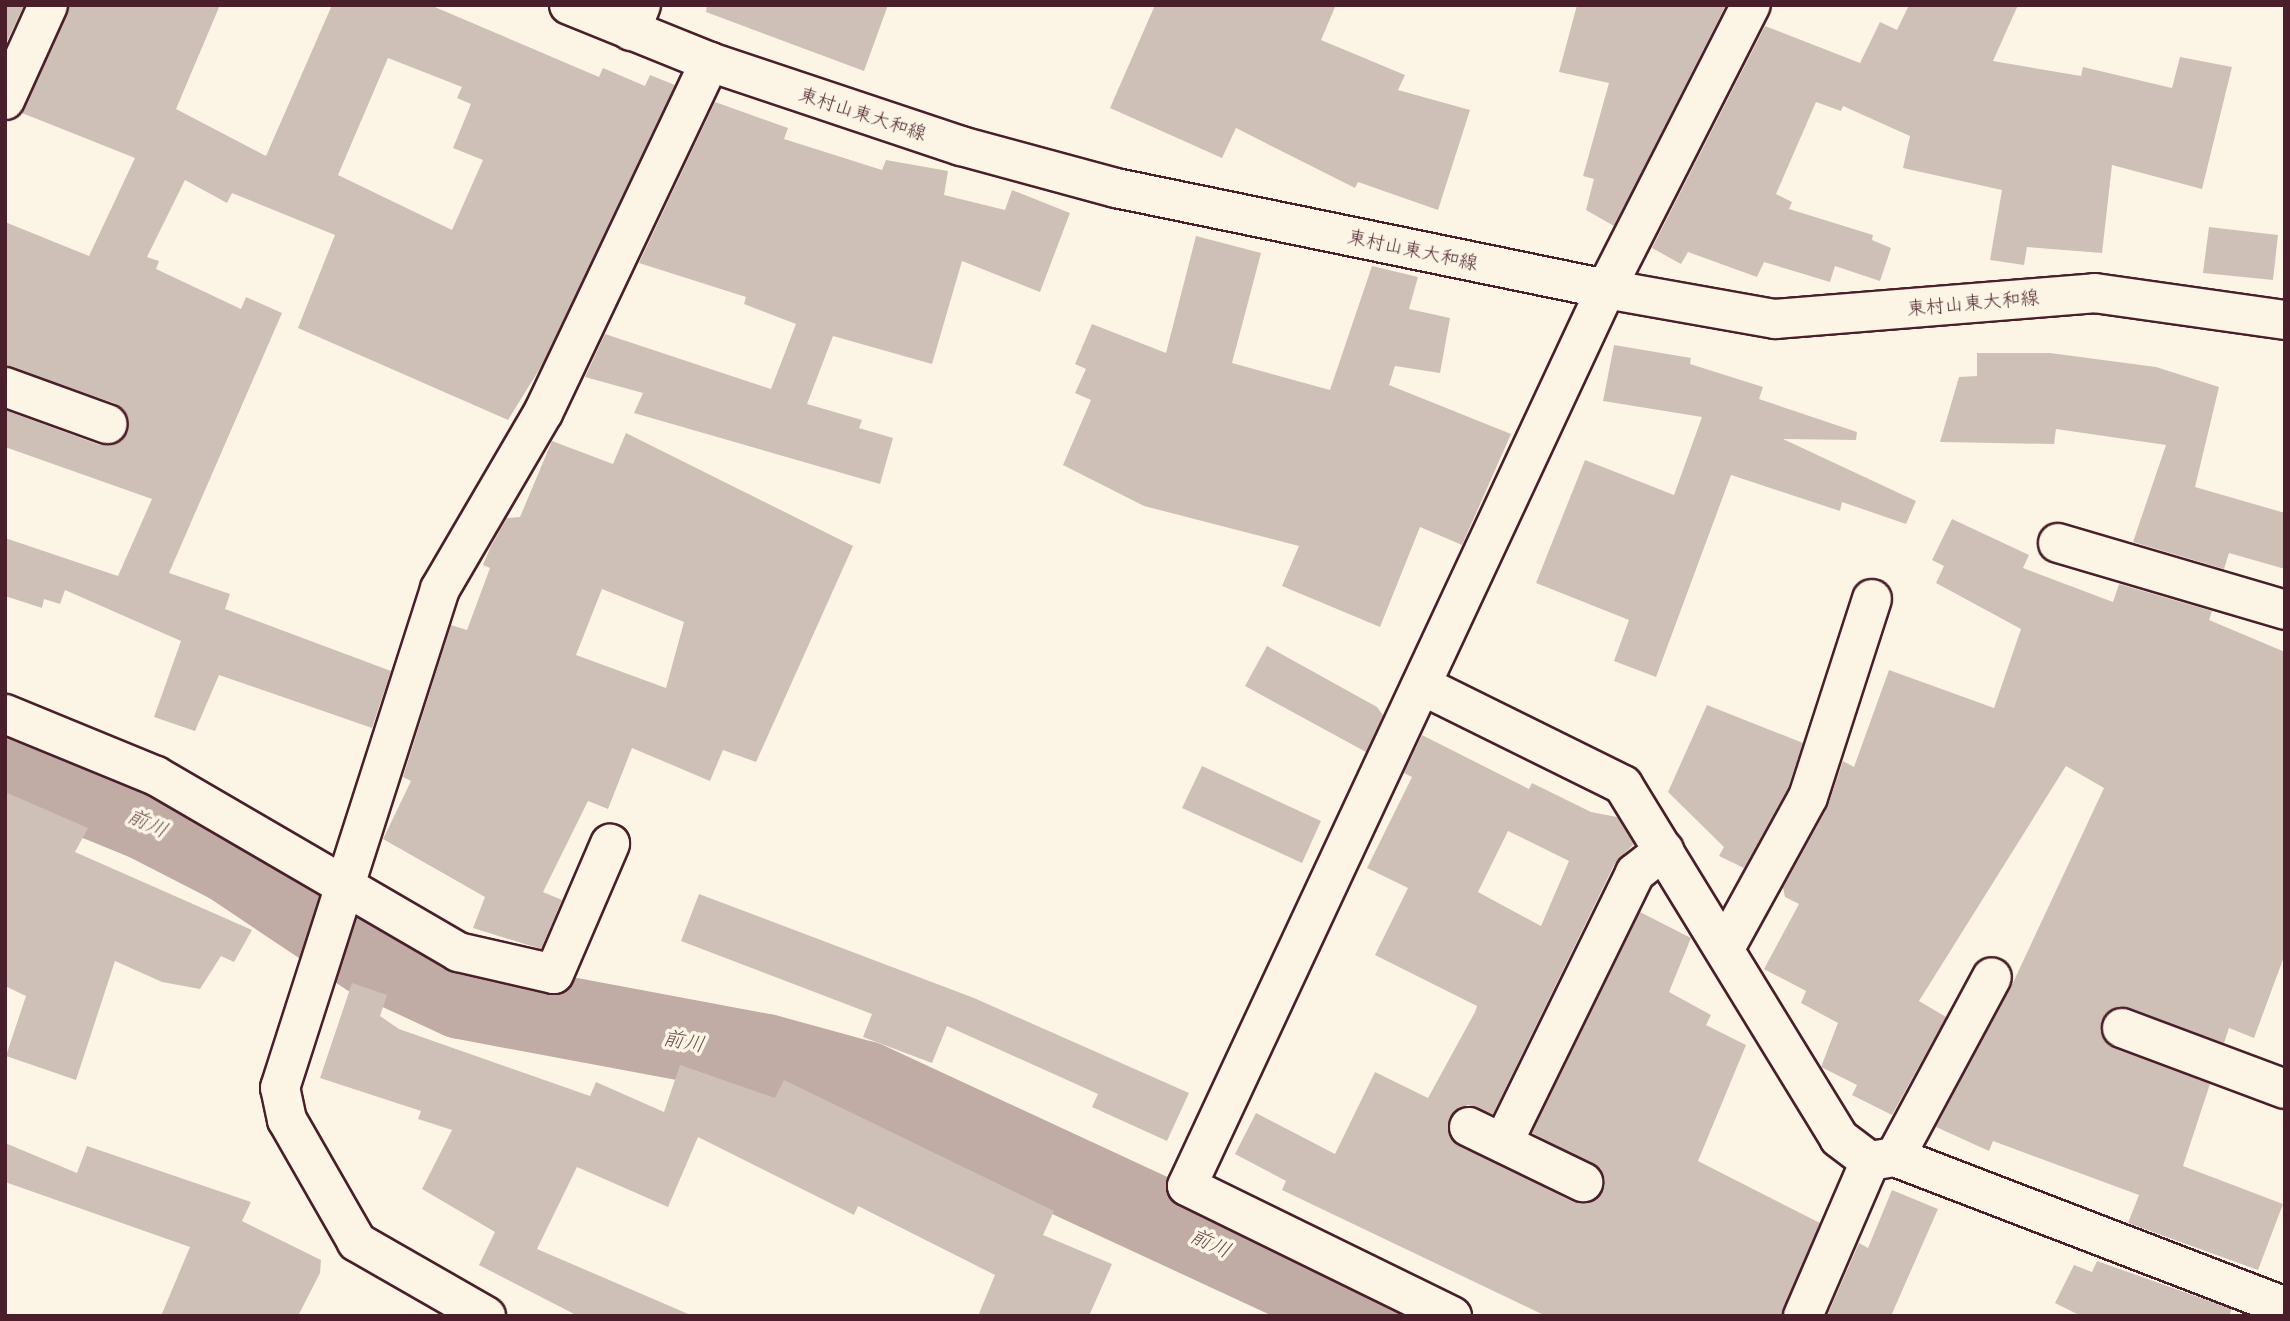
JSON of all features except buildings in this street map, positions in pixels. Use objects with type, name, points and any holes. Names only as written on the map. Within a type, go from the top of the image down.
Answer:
[{"type":"street","points":[[5,100],[48,5]]},
{"type":"street","name":"東村山東大和線","points":[[569,5],[636,18],[710,62],[961,146],[1116,188],[1606,289],[1775,319],[2095,293],[2285,320]]},
{"type":"street","points":[[1452,1316],[1187,1186],[1423,686],[1606,289],[1751,5]]},
{"type":"street","points":[[486,1316],[357,1242],[287,1120],[280,1088],[440,589],[543,413],[710,62]]},
{"type":"street","points":[[5,387],[107,424]]},
{"type":"street","points":[[2058,543],[2285,610]]},
{"type":"street","points":[[1725,948],[1808,797],[1872,599]]},
{"type":"street","points":[[1423,686],[1623,785],[1839,1138],[1883,1159],[2284,1304],[2282,1316]]},
{"type":"street","points":[[5,714],[156,776],[340,896],[458,952],[554,974],[610,844]]},
{"type":"street","points":[[1503,1143],[1635,873],[1664,850]]},
{"type":"street","points":[[1803,1316],[1883,1159],[1992,977]]},
{"type":"street","points":[[2122,1028],[2285,1089]]},
{"type":"street","points":[[1469,1126],[1583,1182]]},
{"type":"waterway","name":"前川","points":[[5,762],[147,820],[229,862],[370,956],[461,998],[766,1055],[865,1082],[1370,1316]]}]
